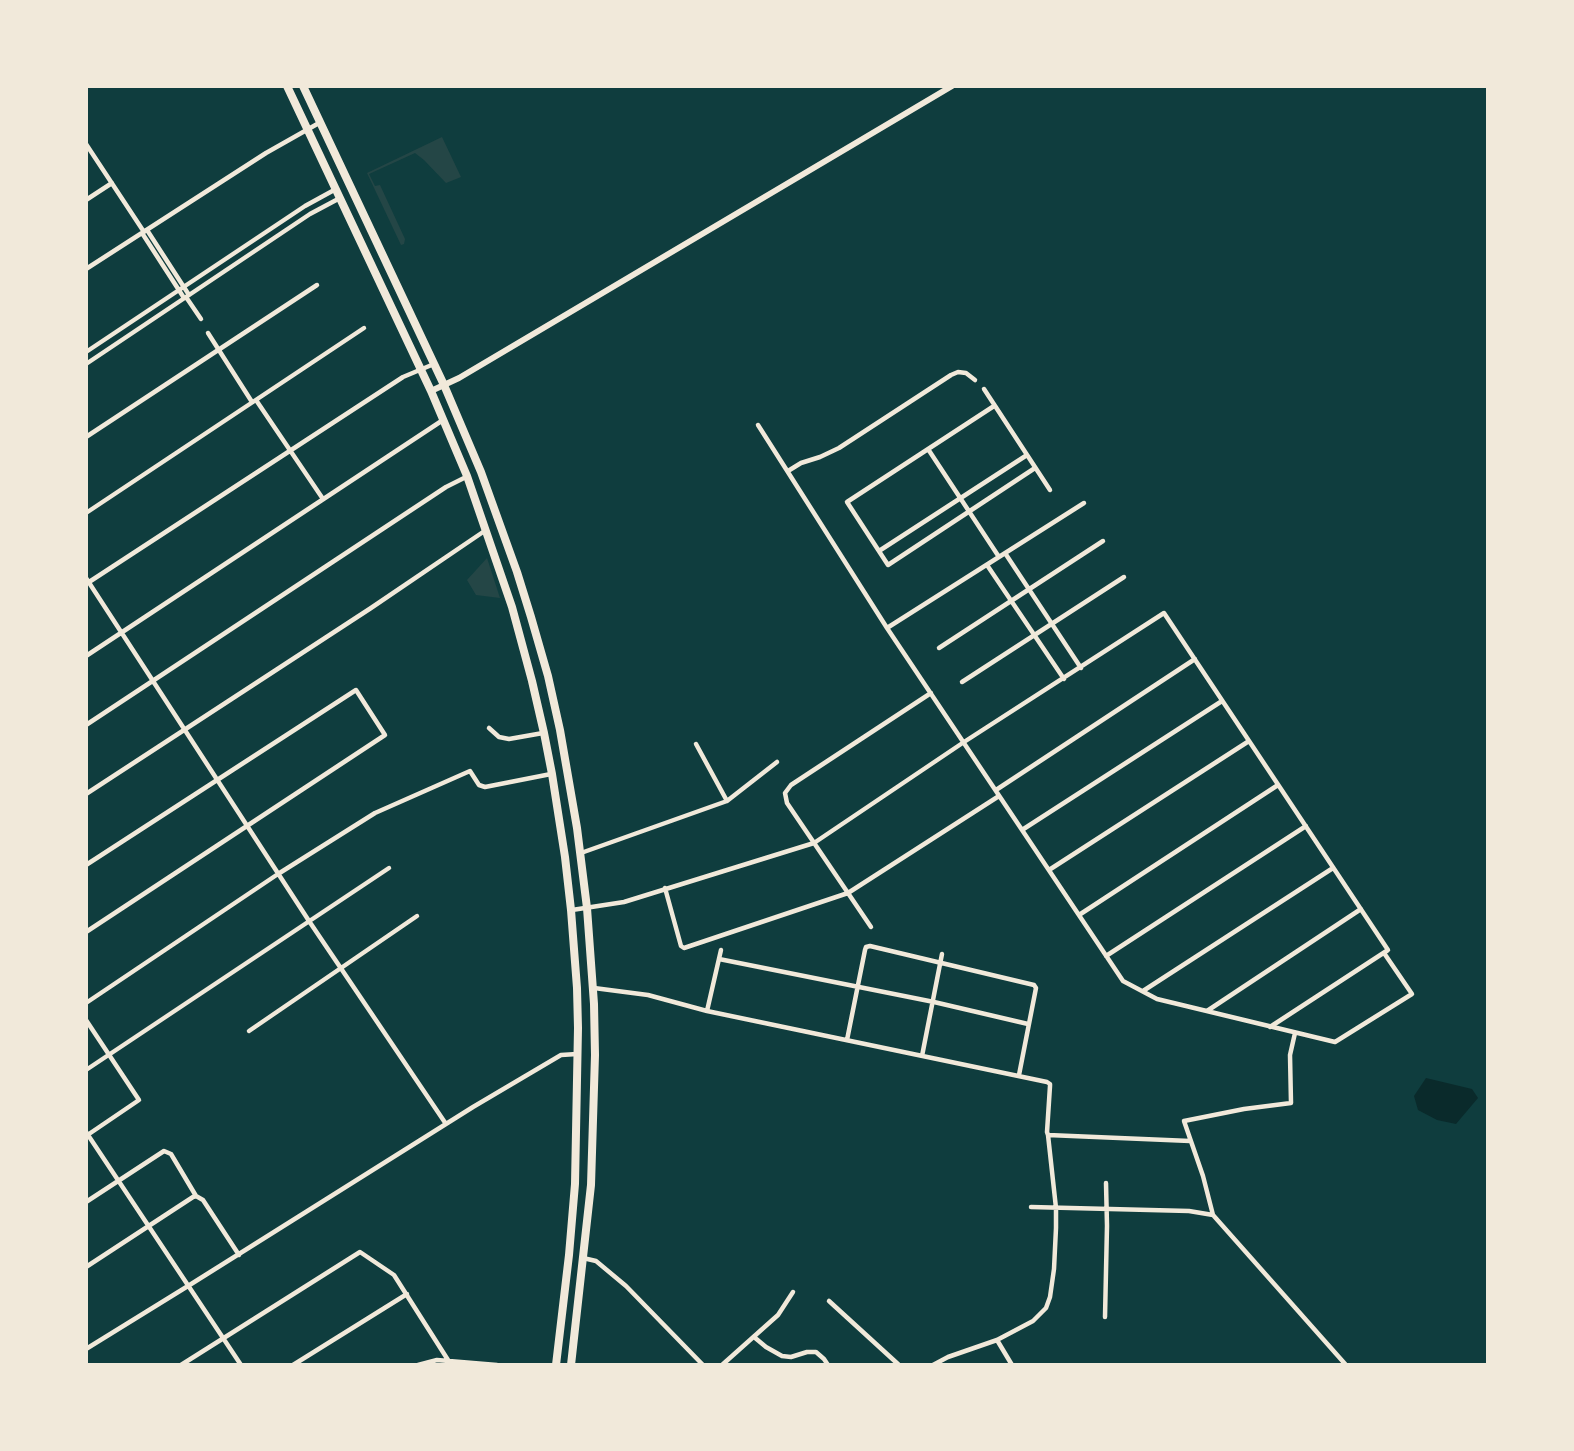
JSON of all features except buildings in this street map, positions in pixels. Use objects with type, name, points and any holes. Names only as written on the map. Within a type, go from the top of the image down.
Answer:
[{"type":"highway","points":[[287,86],[444,420],[467,476],[517,624],[544,733],[571,910],[577,988],[575,1184],[556,1365]]},
{"type":"highway","points":[[303,86],[473,452],[531,617],[560,730],[580,853],[594,988],[592,1158],[571,1365]]},
{"type":"street","points":[[430,391],[459,378],[952,86]]},
{"type":"street","points":[[86,269],[266,153],[320,122]]},
{"type":"street","points":[[86,144],[201,319]]},
{"type":"street","points":[[86,200],[112,183]]},
{"type":"street","points":[[86,352],[305,206],[336,189]]},
{"type":"street","points":[[86,364],[310,215],[340,198]]},
{"type":"street","points":[[86,437],[317,285]]},
{"type":"street","points":[[86,513],[364,328]]},
{"type":"street","points":[[208,333],[323,499]]},
{"type":"street","points":[[433,365],[403,377],[87,581],[309,921],[446,1124]]},
{"type":"street","points":[[788,471],[839,448],[951,375],[966,373],[975,380]]},
{"type":"street","points":[[984,389],[1050,490]]},
{"type":"street","points":[[994,405],[847,502],[888,565],[1035,468]]},
{"type":"street","points":[[86,656],[444,420]]},
{"type":"street","points":[[758,425],[887,628],[1123,981],[1157,999],[1337,1042],[1412,994],[1384,953]]},
{"type":"street","points":[[928,449],[969,511],[1029,589],[1081,668]]},
{"type":"street","points":[[879,551],[1027,455]]},
{"type":"street","points":[[86,724],[467,476]]},
{"type":"street","points":[[887,628],[1084,503]]},
{"type":"street","points":[[86,794],[487,529]]},
{"type":"street","points":[[939,648],[1103,541]]},
{"type":"street","points":[[987,565],[1064,679]]},
{"type":"street","points":[[962,682],[1124,577]]},
{"type":"street","points":[[571,910],[624,901],[814,843],[964,742],[1164,614],[1388,950],[1270,1027]]},
{"type":"street","points":[[665,888],[681,946],[684,948],[848,893],[1195,659]]},
{"type":"street","points":[[86,866],[355,690],[384,735],[86,932]]},
{"type":"street","points":[[871,927],[787,803],[785,793],[791,785],[931,693]]},
{"type":"street","points":[[1022,830],[1223,701]]},
{"type":"street","points":[[489,728],[499,737],[509,739],[544,733]]},
{"type":"street","points":[[1049,870],[1249,741]]},
{"type":"street","points":[[696,744],[727,801]]},
{"type":"street","points":[[580,853],[727,801],[776,762]]},
{"type":"street","points":[[86,1003],[278,874],[375,813],[470,771],[479,785],[485,787],[552,774]]},
{"type":"street","points":[[1079,915],[1278,785]]},
{"type":"street","points":[[1106,956],[1306,826]]},
{"type":"street","points":[[86,1070],[389,868]]},
{"type":"street","points":[[1143,991],[1333,868]]},
{"type":"street","points":[[1206,1011],[1361,909]]},
{"type":"street","points":[[249,1031],[417,916]]},
{"type":"street","points":[[847,1040],[866,947],[870,946],[1034,985],[1036,988],[1019,1075]]},
{"type":"street","points":[[707,1011],[721,950]]},
{"type":"street","points":[[922,1056],[942,954]]},
{"type":"street","points":[[719,960],[933,1002],[1028,1024]]},
{"type":"street","points":[[594,988],[648,995],[707,1011],[1019,1075],[1050,1084],[1048,1135],[1056,1208],[1054,1269],[1046,1308],[1033,1321],[997,1340],[933,1365]]},
{"type":"street","points":[[86,1020],[139,1100],[86,1134],[241,1365]]},
{"type":"street","points":[[1295,1033],[1290,1055],[1291,1104],[1244,1109],[1184,1121],[1213,1215],[1346,1365]]},
{"type":"street","points":[[86,1349],[561,1055],[578,1054]]},
{"type":"street","points":[[1048,1135],[1190,1141]]},
{"type":"street","points":[[86,1202],[164,1151],[168,1152],[239,1255]]},
{"type":"street","points":[[1105,1317],[1106,1183]]},
{"type":"street","points":[[86,1267],[196,1196]]},
{"type":"street","points":[[1031,1207],[1189,1211],[1213,1215]]},
{"type":"street","points":[[181,1365],[360,1252],[394,1275],[448,1360]]},
{"type":"street","points":[[583,1258],[596,1261],[626,1286],[702,1365]]},
{"type":"street","points":[[722,1365],[778,1315],[793,1292]]},
{"type":"street","points":[[293,1365],[407,1294]]},
{"type":"street","points":[[829,1301],[899,1365]]},
{"type":"street","points":[[754,1336],[782,1356],[816,1352],[828,1365]]},
{"type":"street","points":[[997,1340],[1012,1365]]},
{"type":"street","points":[[418,1365],[448,1360],[497,1365]]},
{"type":"shaded area","points":[[442,137],[461,177],[446,183],[415,153],[369,174],[375,186],[380,185],[405,239],[401,245],[367,173]]},
{"type":"shaded area","points":[[487,558],[500,598],[476,595],[467,580]]},
{"type":"shaded area","points":[[1426,1078],[1472,1089],[1478,1098],[1456,1124],[1437,1120],[1418,1110],[1414,1096]]}]
